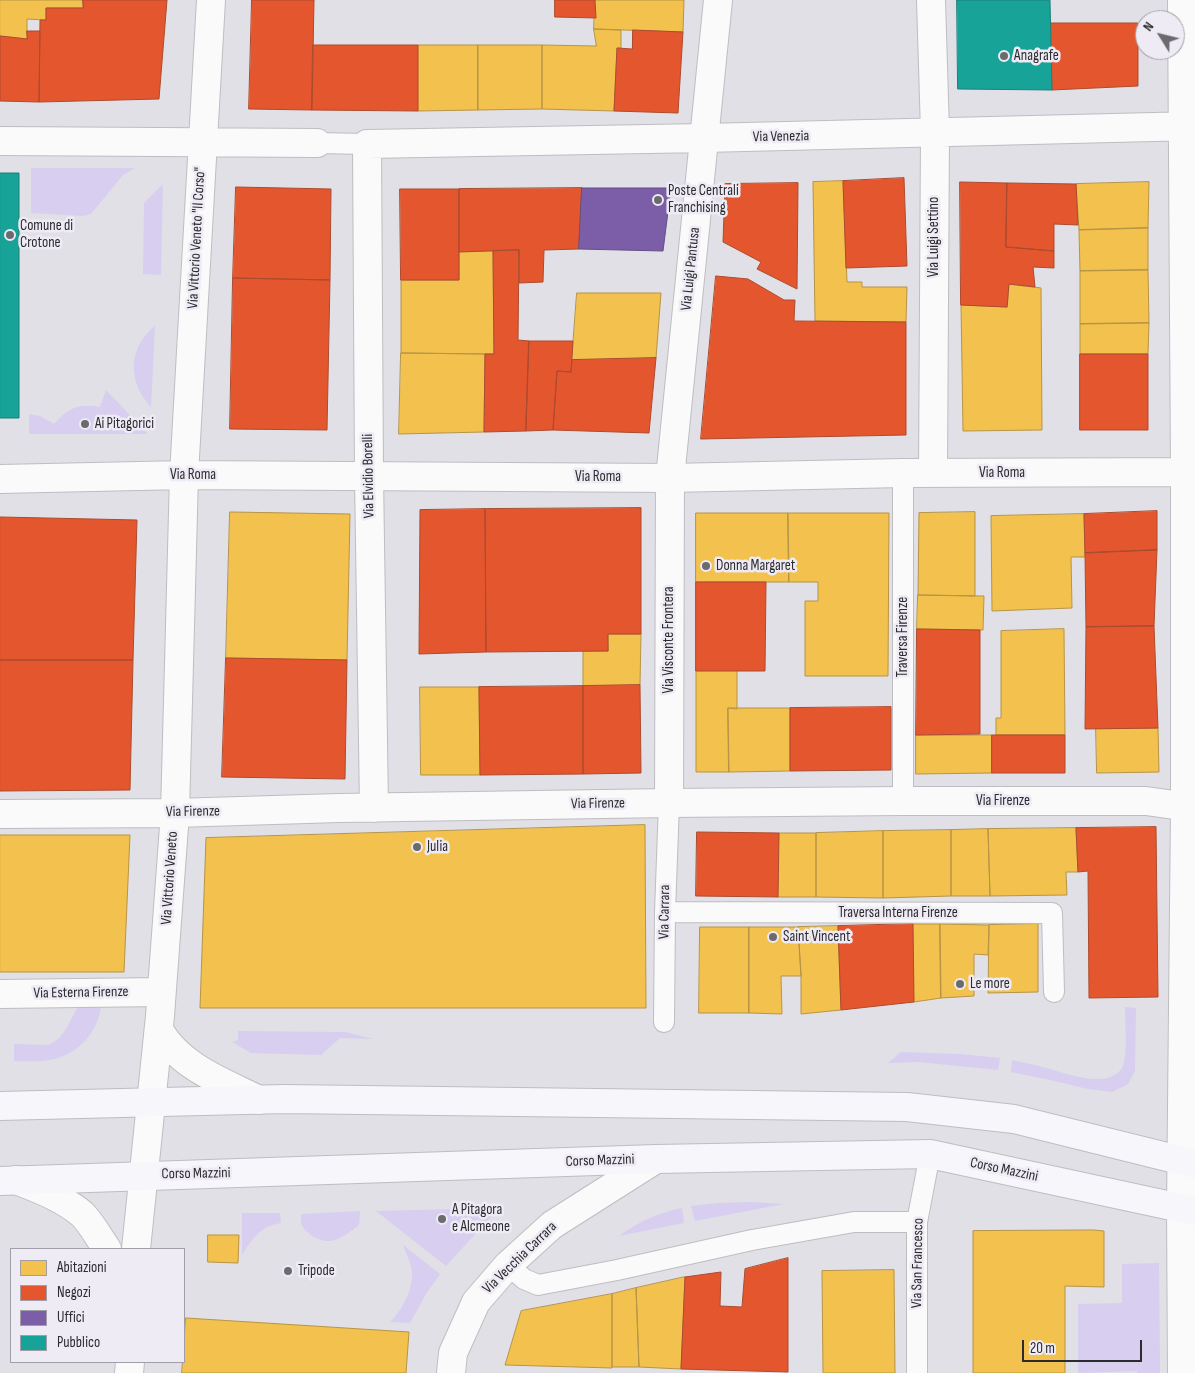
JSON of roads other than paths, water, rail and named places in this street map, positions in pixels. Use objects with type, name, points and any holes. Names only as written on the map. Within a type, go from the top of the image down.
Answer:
[{"type":"street","name":"Via Vittorio Veneto \"Il Corso\"","points":[[184,475],[211,0]]},
{"type":"street","name":"Via Luigi Pantusa","points":[[670,478],[718,0]]},
{"type":"street","name":"Via Luigi Settino","points":[[931,0],[935,132],[933,473]]},
{"type":"street","points":[[1182,0],[1189,126],[1190,472],[1189,1162],[1182,1373]]},
{"type":"street","name":"Via Venezia","points":[[367,144],[1189,126]]},
{"type":"street","points":[[0,141],[317,143]]},
{"type":"street","name":"Via Elvidio Borelli","points":[[367,144],[374,808]]},
{"type":"street","name":"Via Roma","points":[[0,478],[184,475],[670,478],[903,473],[1190,472]]},
{"type":"street","name":"Via Vittorio Veneto","points":[[136,1248],[159,1030],[175,813],[184,475]]},
{"type":"street","name":"Via Visconte Frontera","points":[[669,803],[670,478]]},
{"type":"street","name":"Via Firenze","points":[[0,814],[175,813],[669,803],[903,801],[1146,802],[1190,807]]},
{"type":"street","name":"Via Esterna Firenze","points":[[0,994],[161,992]]},
{"type":"street","points":[[159,1030],[166,1042],[200,1071],[259,1100]]},
{"type":"street","points":[[0,1106],[259,1100],[907,1107],[1014,1120],[1189,1162]]},
{"type":"street","name":"Corso Mazzini","points":[[8,1180],[656,1160],[930,1154],[1188,1209]]},
{"type":"street","name":"Via Vecchia Carrara","points":[[450,1373],[453,1353],[476,1302],[508,1265],[552,1225],[656,1160]]},
{"type":"street","points":[[8,1180],[47,1192],[71,1206],[83,1215],[106,1248]]},
{"type":"lane","points":[[317,143],[367,144]]},
{"type":"lane","name":"Traversa Firenze","points":[[903,473],[903,801]]},
{"type":"lane","name":"Via Carrara","points":[[664,1022],[665,912],[669,803]]},
{"type":"lane","name":"Traversa Interna Firenze","points":[[665,912],[1052,913],[1054,992]]},
{"type":"lane","name":"Via San Francesco","points":[[917,1373],[917,1222],[930,1154]]},
{"type":"lane","points":[[508,1265],[524,1279],[538,1284],[618,1270],[752,1240],[854,1222],[917,1222]]},
{"type":"place","name":"Anagrafe","points":[[1004,56]]},
{"type":"place","name":"Poste Centrali Franchising","points":[[658,200]]},
{"type":"place","name":"Comune di Crotone","points":[[10,235]]},
{"type":"place","name":"Ai Pitagorici","points":[[85,424]]},
{"type":"place","name":"Donna Margaret","points":[[706,566]]},
{"type":"place","name":"Julia","points":[[417,847]]},
{"type":"place","name":"Saint Vincent","points":[[773,937]]},
{"type":"place","name":"Le more","points":[[960,984]]},
{"type":"place","name":"A Pitagora e Alcmeone","points":[[442,1219]]},
{"type":"place","name":"Tripode","points":[[288,1271]]}]
